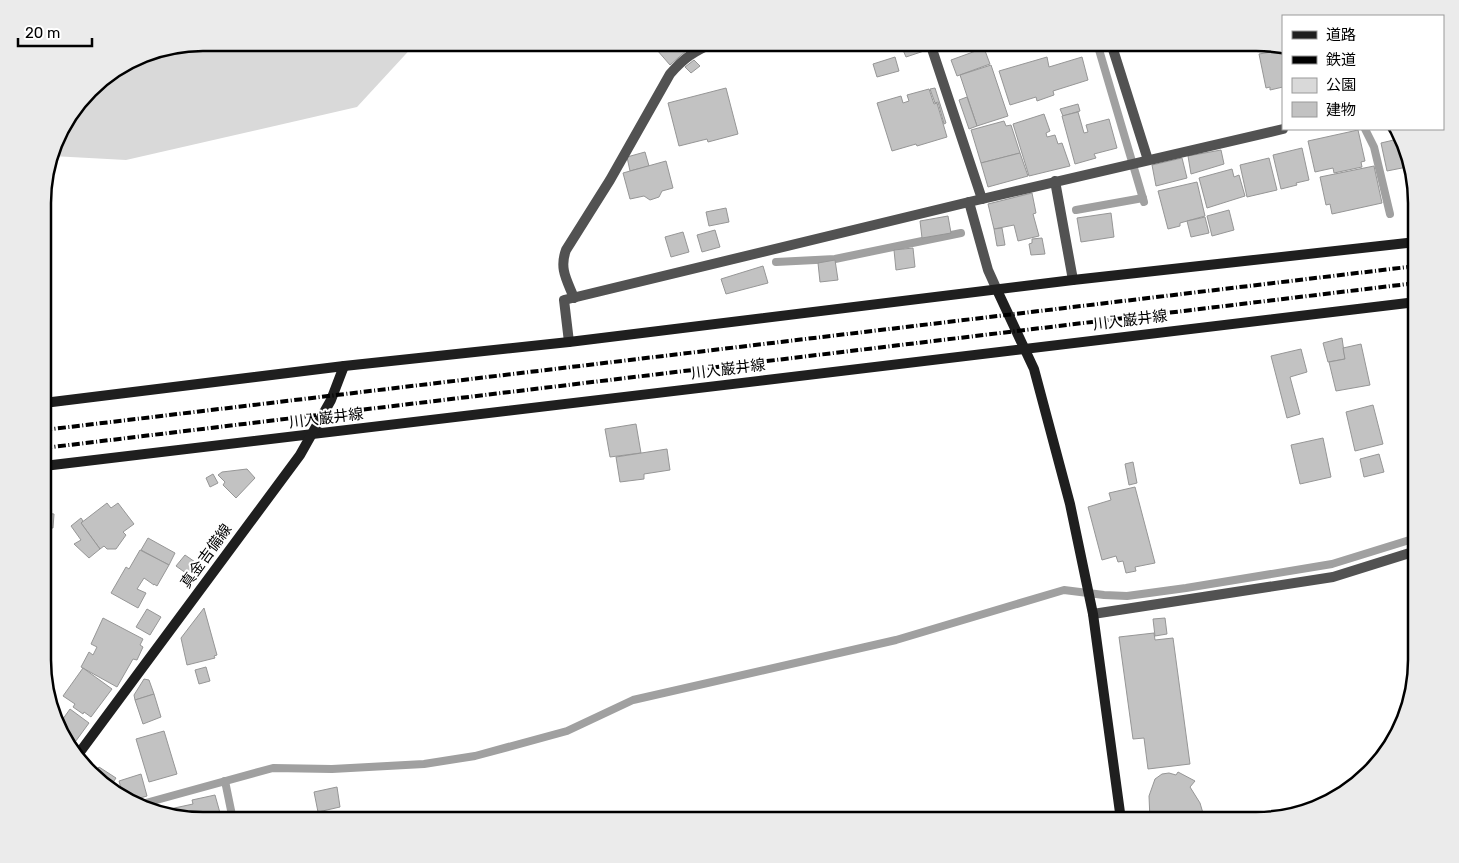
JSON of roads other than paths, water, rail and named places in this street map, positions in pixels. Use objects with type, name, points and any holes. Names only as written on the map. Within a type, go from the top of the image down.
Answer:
[{"type":"main road","points":[[51,402],[344,366],[569,342],[1073,280],[1407,243]]},
{"type":"main road","points":[[997,290],[1034,369],[1070,504],[1092,609],[1120,811]]},
{"type":"main road","name":"川入巌井線","points":[[51,465],[1407,303]]},
{"type":"main road","name":"真金吉備線","points":[[81,750],[300,455],[331,400],[344,366]]},
{"type":"street","points":[[574,298],[562,261],[566,250],[610,180],[670,74],[681,61],[696,51]]},
{"type":"street","points":[[933,51],[982,199]]},
{"type":"street","points":[[1113,51],[1138,162]]},
{"type":"street","points":[[569,342],[564,300],[1055,181],[1282,129]]},
{"type":"street","points":[[1055,181],[1073,280]]},
{"type":"street","points":[[969,202],[988,270],[997,290]]},
{"type":"street","points":[[1092,609],[1333,577],[1407,554]]},
{"type":"waterway","points":[[1099,51],[1144,202]]},
{"type":"waterway","points":[[1366,130],[1374,147],[1390,214]]},
{"type":"waterway","points":[[1076,210],[1143,198]]},
{"type":"waterway","points":[[776,262],[835,259],[961,233]]},
{"type":"waterway","points":[[150,802],[273,768],[332,769],[424,764],[475,756],[567,731],[633,700],[896,640],[1064,590],[1127,596],[1186,588],[1332,564],[1407,541]]},
{"type":"waterway","points":[[225,781],[231,812]]},
{"type":"railway","points":[[51,429],[1407,267]]},
{"type":"railway","points":[[51,447],[1407,284]]}]
